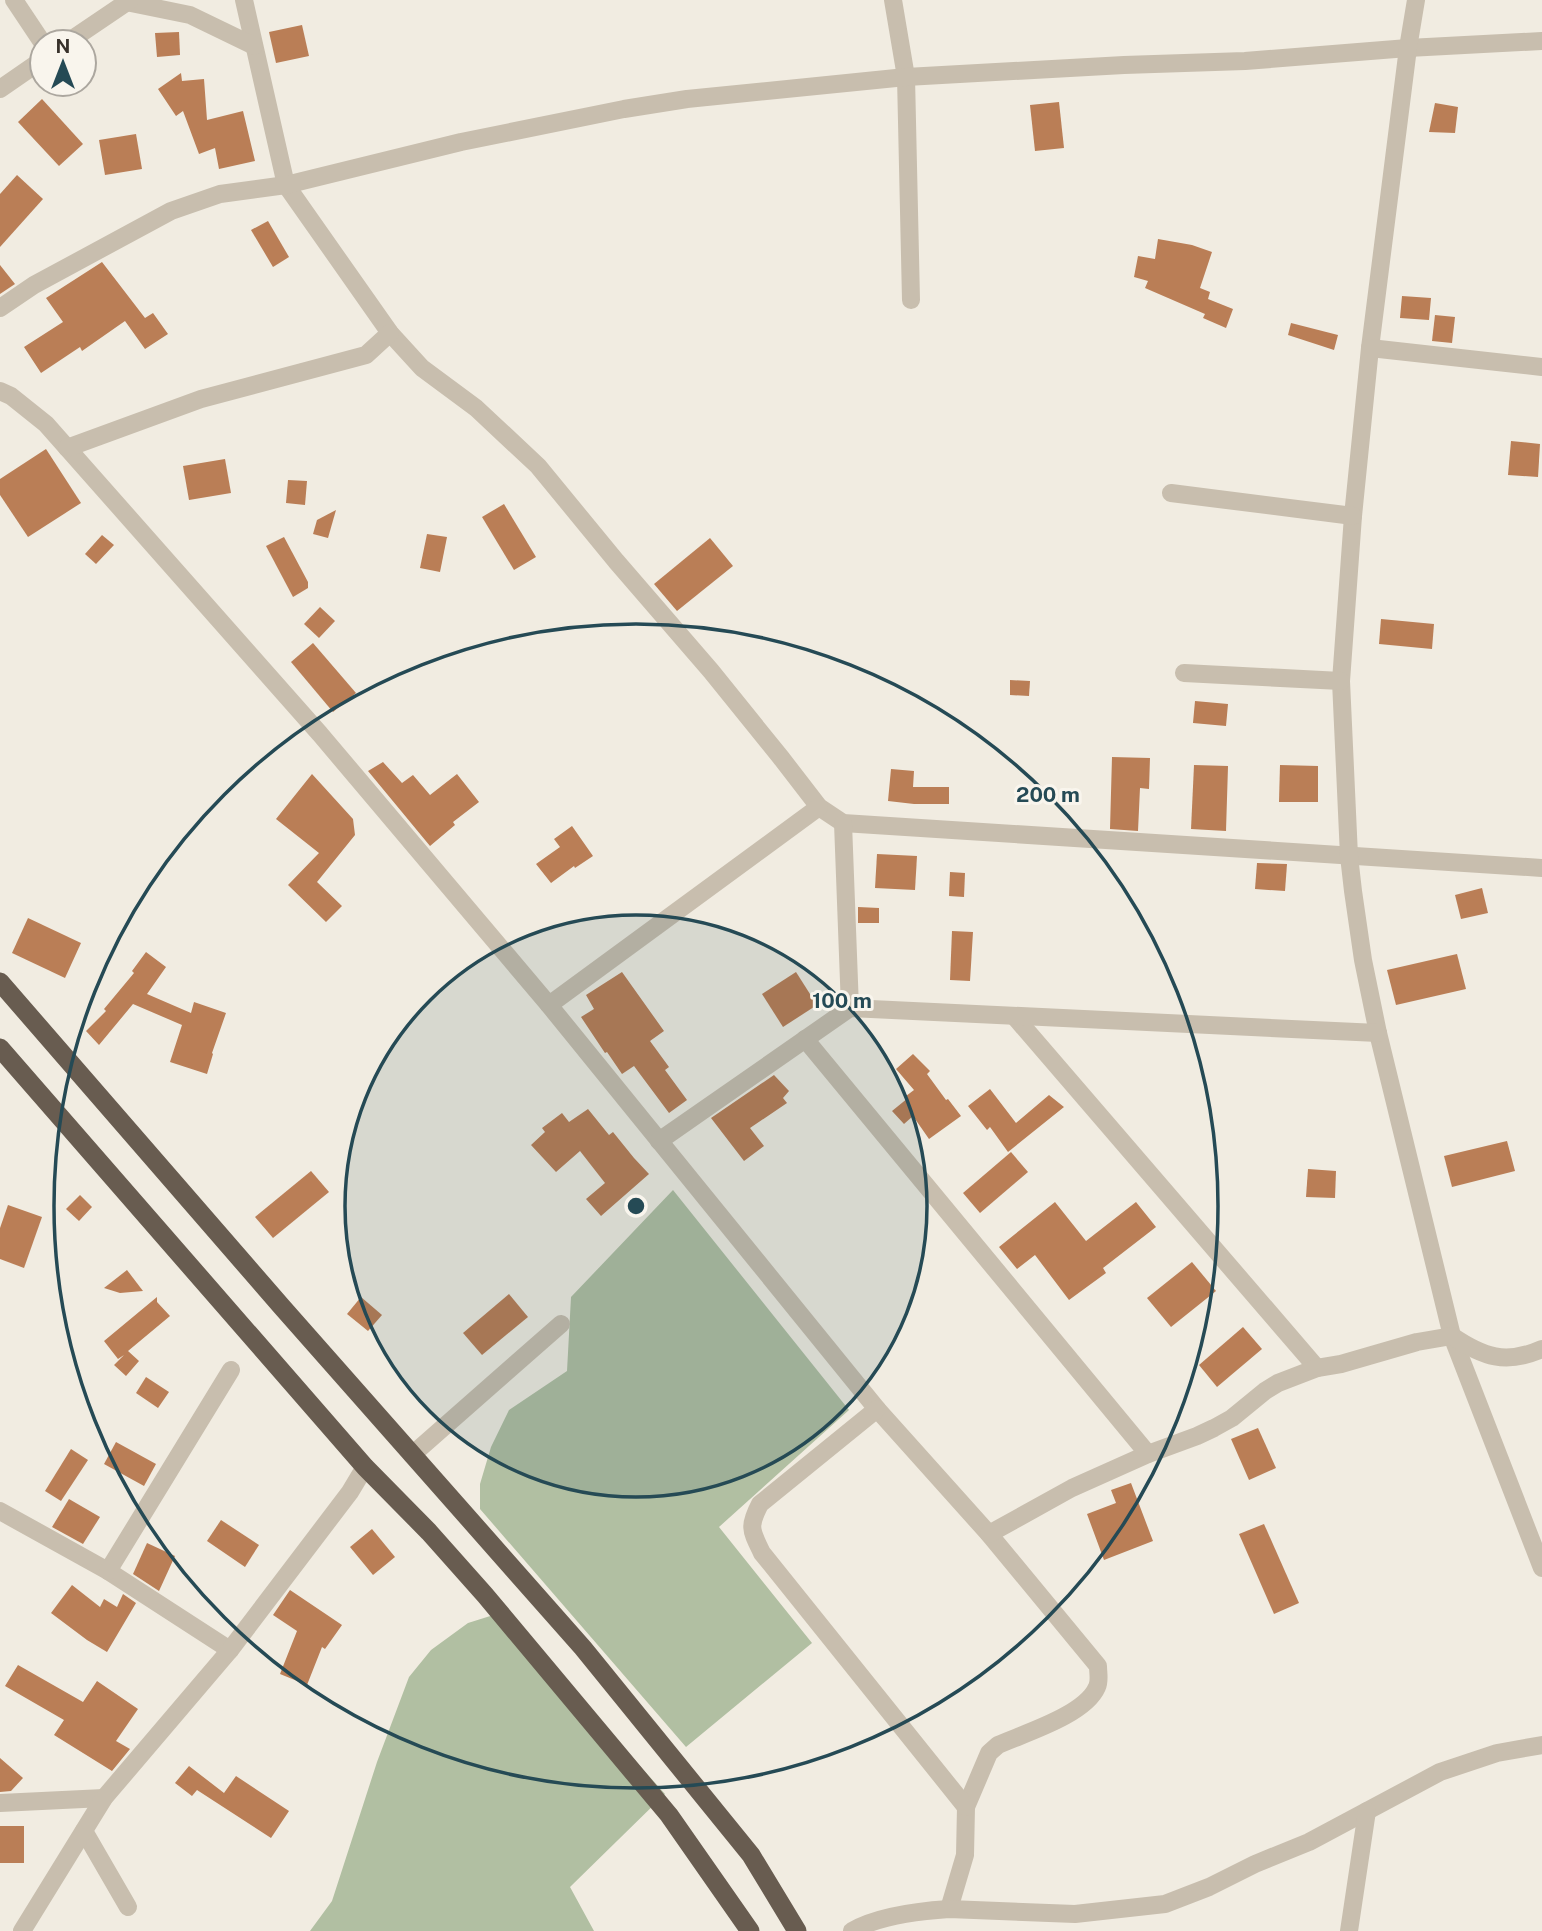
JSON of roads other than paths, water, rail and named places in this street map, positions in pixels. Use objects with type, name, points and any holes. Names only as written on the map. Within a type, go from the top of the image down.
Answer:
[{"type":"highway","points":[[0,982],[583,1648],[751,1855],[797,1931]]},
{"type":"highway","points":[[0,1048],[365,1467],[429,1532],[485,1595],[669,1815],[750,1931]]},
{"type":"street","points":[[14,0],[33,28]]},
{"type":"street","points":[[244,0],[286,185],[390,332],[422,368],[476,408],[538,466],[711,671],[819,807],[843,823],[1542,868]]},
{"type":"street","points":[[893,0],[906,78],[911,300]]},
{"type":"street","points":[[1416,0],[1370,348],[1353,516],[1341,681],[1349,856],[1363,960],[1378,1033],[1451,1336],[1542,1568]]},
{"type":"street","points":[[88,28],[128,1],[191,15],[254,46]]},
{"type":"street","points":[[0,309],[34,285],[172,211],[220,194],[286,185],[461,142],[624,109],[687,99],[906,78],[1245,61],[1542,41]]},
{"type":"street","points":[[0,89],[28,70]]},
{"type":"street","points":[[67,448],[201,398],[366,355],[390,332]]},
{"type":"street","points":[[1370,348],[1542,368]]},
{"type":"street","points":[[0,391],[11,396],[46,424],[320,734],[549,1005],[877,1409],[989,1534],[1098,1666],[1099,1684],[1090,1699],[1071,1713],[993,1748],[989,1754],[966,1807],[965,1855],[949,1909]]},
{"type":"street","points":[[1171,493],[1353,516]]},
{"type":"street","points":[[1185,673],[1341,681]]},
{"type":"street","points":[[549,1005],[819,807]]},
{"type":"street","points":[[843,823],[850,1008]]},
{"type":"street","points":[[659,1141],[850,1008],[1378,1033]]},
{"type":"street","points":[[1014,1016],[1317,1368]]},
{"type":"street","points":[[805,1039],[1148,1454]]},
{"type":"street","points":[[412,1455],[561,1324]]},
{"type":"street","points":[[989,1534],[1072,1488],[1214,1428],[1278,1383],[1317,1368],[1451,1336],[1473,1350],[1492,1357],[1513,1358],[1542,1349]]},
{"type":"street","points":[[108,1571],[231,1370]]},
{"type":"street","points":[[877,1409],[760,1504],[753,1517],[751,1531],[762,1553],[966,1807]]},
{"type":"street","points":[[22,1931],[104,1798],[230,1650],[350,1492],[365,1467]]},
{"type":"street","points":[[0,1511],[108,1571],[230,1650]]},
{"type":"street","points":[[1523,1747],[1542,1728]]},
{"type":"street","points":[[852,1931],[864,1924],[949,1909],[1075,1914],[1166,1904],[1308,1842],[1440,1772],[1497,1753],[1542,1745]]},
{"type":"street","points":[[0,1803],[104,1798]]},
{"type":"street","points":[[1349,1931],[1367,1811]]},
{"type":"street","points":[[83,1831],[128,1907]]}]
